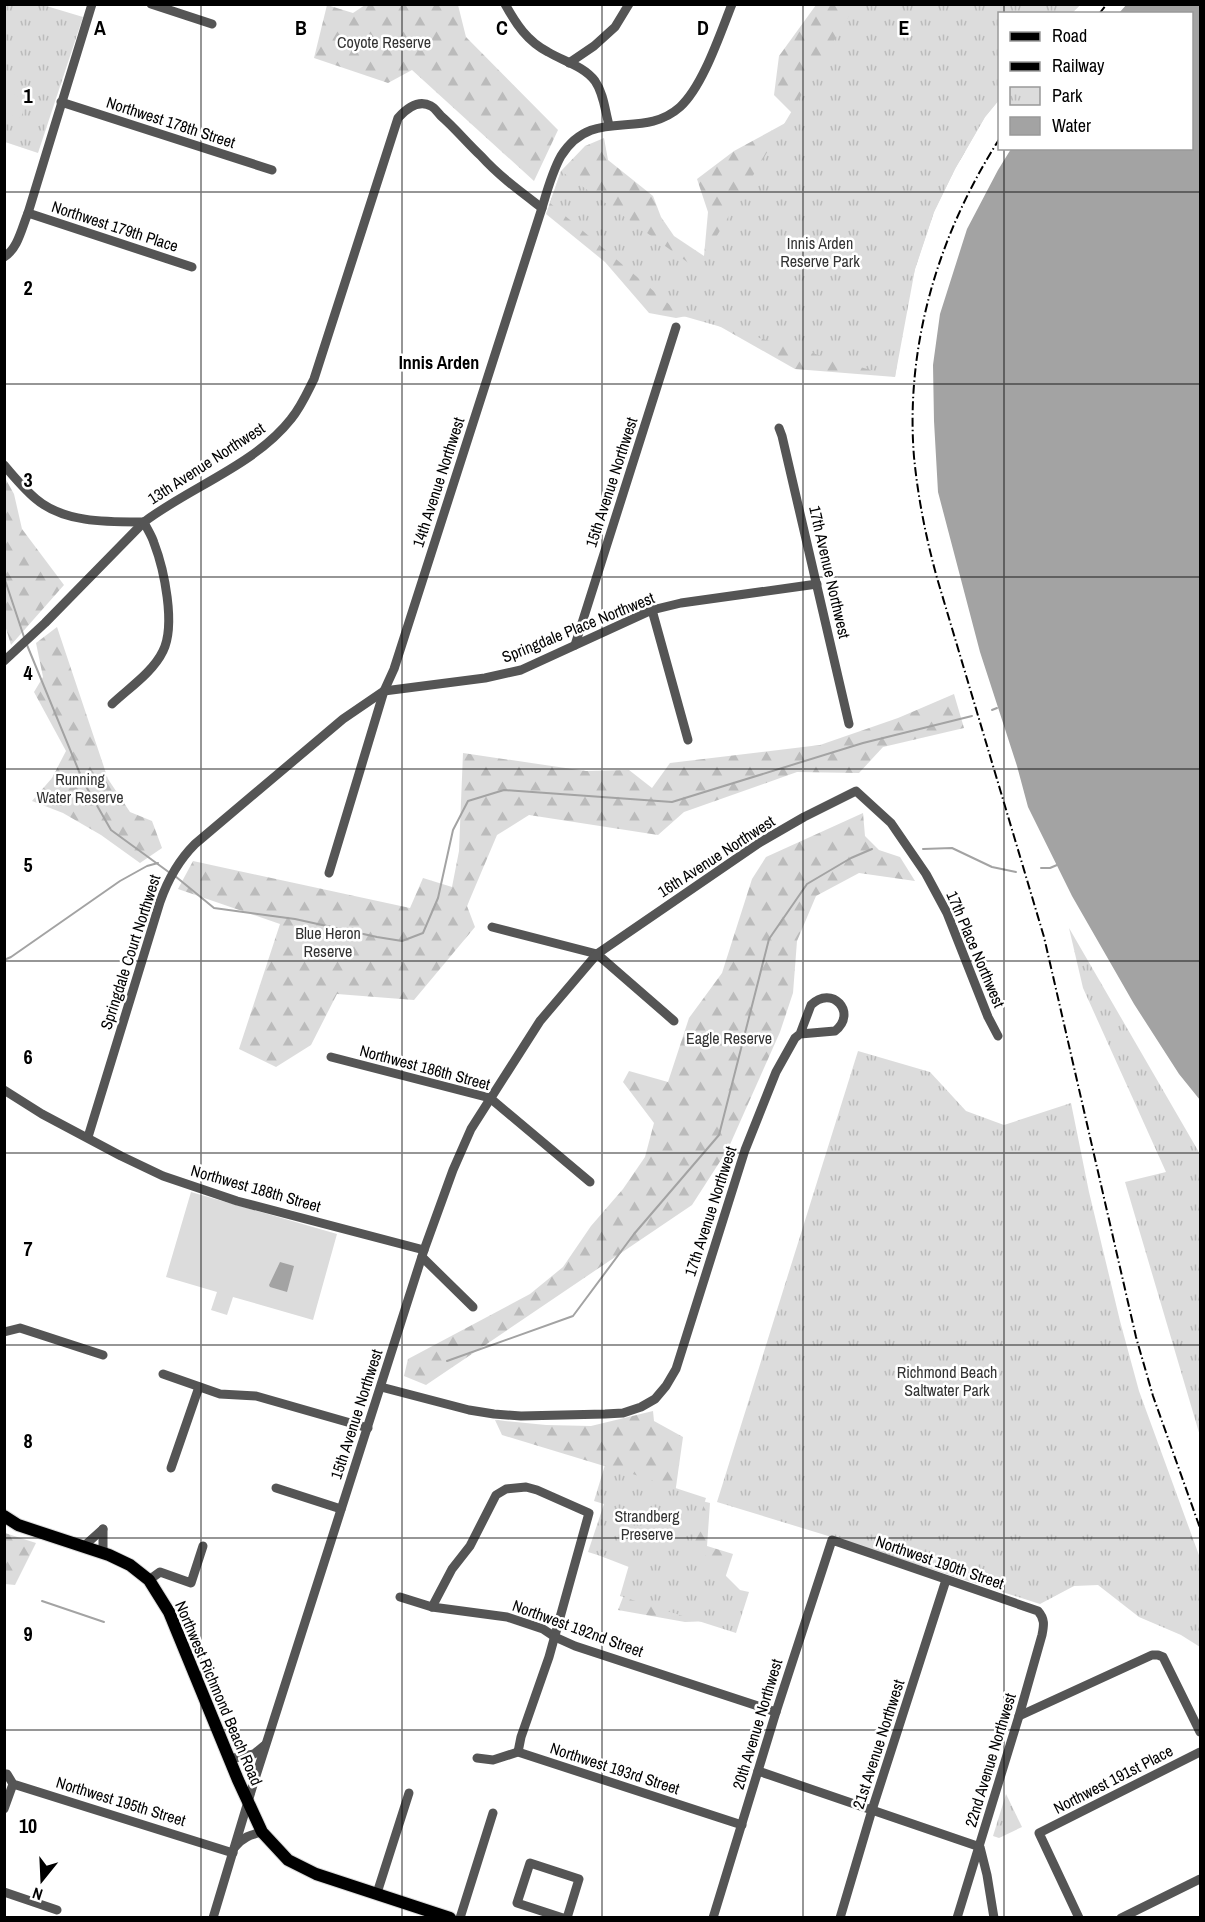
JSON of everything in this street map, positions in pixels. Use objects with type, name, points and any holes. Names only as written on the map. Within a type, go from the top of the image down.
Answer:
[{"type":"main road","name":"Northwest Richmond Beach Road","points":[[4,1516],[18,1525],[103,1553],[130,1565],[149,1580],[169,1612],[229,1759],[262,1832],[288,1860],[316,1874],[377,1893]]},
{"type":"main road","points":[[377,1893],[422,1913],[450,1917]]},
{"type":"street","points":[[4,257],[9,254],[17,240],[28,213],[92,4]]},
{"type":"street","points":[[151,4],[212,24]]},
{"type":"street","points":[[505,4],[517,26],[533,42],[595,81],[602,94],[609,125],[648,123],[672,113],[682,105],[699,81],[732,4]]},
{"type":"street","points":[[569,63],[594,46],[615,27],[629,4]]},
{"type":"street","name":"Northwest 178th Street","points":[[61,102],[272,170]]},
{"type":"street","name":"13th Avenue Northwest","points":[[112,704],[151,669],[164,651],[168,633],[169,610],[164,582],[154,542],[144,522],[161,509],[263,446],[292,419],[304,400],[314,379],[398,118],[412,105],[431,106],[483,159],[542,208]]},
{"type":"street","name":"14th Avenue Northwest","points":[[329,873],[384,691],[394,669],[552,178],[561,157],[570,145],[595,128],[609,125]]},
{"type":"street","name":"Northwest 179th Place","points":[[28,213],[192,267]]},
{"type":"street","name":"15th Avenue Northwest","points":[[575,645],[676,327]]},
{"type":"street","name":"17th Avenue Northwest","points":[[779,428],[818,584],[849,724]]},
{"type":"street","points":[[4,465],[29,493],[55,511],[88,519],[144,522]]},
{"type":"street","points":[[4,661],[144,522]]},
{"type":"street","name":"Springdale Place Northwest","points":[[384,691],[485,678],[521,669],[652,610],[681,603],[818,584]]},
{"type":"street","points":[[652,610],[688,740]]},
{"type":"street","name":"Springdale Court Northwest","points":[[88,1137],[160,902],[174,868],[195,844],[343,719],[384,691]]},
{"type":"street","name":"16th Avenue Northwest","points":[[597,954],[759,843],[856,791]]},
{"type":"street","name":"17th Place Northwest","points":[[856,791],[891,823],[926,874],[947,913],[988,1017],[998,1036]]},
{"type":"street","points":[[492,927],[597,954],[674,1021]]},
{"type":"street","name":"15th Avenue Northwest","points":[[213,1917],[265,1745],[423,1253],[453,1170],[471,1129],[540,1021],[597,954]]},
{"type":"street","name":"17th Avenue Northwest","points":[[381,1387],[469,1410],[521,1416],[622,1413],[655,1400],[676,1369],[745,1150],[776,1072],[795,1038],[801,1034],[835,1031],[841,1025],[844,1017],[841,1006],[831,998],[822,998],[814,1002],[801,1034]]},
{"type":"street","name":"Northwest 186th Street","points":[[331,1057],[490,1098],[590,1182]]},
{"type":"street","name":"Northwest 188th Street","points":[[4,1090],[42,1114],[163,1176],[237,1201],[423,1253],[473,1307]]},
{"type":"street","points":[[4,1332],[20,1328],[103,1355]]},
{"type":"street","points":[[163,1374],[220,1394],[256,1396],[368,1428]]},
{"type":"street","points":[[171,1468],[199,1387]]},
{"type":"street","points":[[432,1607],[452,1569],[470,1546],[496,1495],[506,1489],[526,1487],[537,1490],[589,1513],[555,1637],[518,1752],[493,1760],[477,1758]]},
{"type":"street","points":[[276,1488],[341,1509]]},
{"type":"street","points":[[84,1546],[103,1529],[103,1553]]},
{"type":"street","name":"Northwest 190th Street","points":[[832,1540],[1038,1611]]},
{"type":"street","name":"20th Avenue Northwest","points":[[713,1917],[832,1540]]},
{"type":"street","points":[[149,1580],[160,1572],[191,1582],[202,1546]]},
{"type":"street","name":"21st Avenue Northwest","points":[[840,1917],[946,1580]]},
{"type":"street","name":"Northwest 192nd Street","points":[[400,1598],[432,1607],[507,1617],[543,1629],[575,1646],[776,1712]]},
{"type":"street","name":"22nd Avenue Northwest","points":[[957,1917],[1019,1716],[1044,1624],[1043,1617],[1038,1611]]},
{"type":"street","points":[[1019,1716],[1152,1655],[1158,1655],[1163,1657],[1200,1732]]},
{"type":"street","points":[[229,1759],[254,1754],[265,1745]]},
{"type":"street","name":"Northwest 193rd Street","points":[[518,1752],[742,1825]]},
{"type":"street","name":"Northwest 191st Place","points":[[1079,1917],[1039,1833],[1200,1752]]},
{"type":"street","points":[[758,1771],[980,1847],[994,1917]]},
{"type":"street","points":[[4,1774],[7,1774],[13,1784],[4,1809]]},
{"type":"street","name":"Northwest 195th Street","points":[[13,1784],[233,1851]]},
{"type":"street","points":[[377,1893],[409,1793]]},
{"type":"street","points":[[460,1917],[493,1812]]},
{"type":"street","points":[[233,1851],[241,1840],[262,1832]]},
{"type":"street","points":[[530,1863],[579,1879],[565,1917],[540,1914],[517,1903],[530,1863]]},
{"type":"street","points":[[1121,1917],[1200,1879]]},
{"type":"street","points":[[4,1892],[57,1910]]},
{"type":"green space","name":"Innis Arden Reserve Park","points":[[856,4],[1080,5],[1073,12],[998,12],[998,101],[985,117],[955,169],[934,212],[915,269],[895,377],[683,316],[550,203],[561,171],[697,269]]},
{"type":"green space","points":[[5,5],[43,5],[83,17],[38,153],[5,142]]},
{"type":"green space","name":"Coyote Reserve","points":[[327,5],[353,13],[365,5],[458,5],[466,37],[558,130],[534,181],[412,70],[388,83],[314,58]]},
{"type":"green space","name":"Innis Arden Reserve Park","points":[[816,5],[1080,5],[1073,12],[998,12],[998,101],[985,117],[955,169],[934,212],[915,269],[904,315],[895,377],[795,369],[698,314],[676,318],[649,313],[605,262],[546,214],[561,171],[585,146],[604,138],[608,160],[653,196],[661,217],[674,236],[704,256],[708,212],[697,179],[734,151],[789,121],[792,113],[774,95],[779,56]]},
{"type":"green space","points":[[5,92],[27,99],[21,118],[5,113]]},
{"type":"green space","points":[[5,478],[14,494],[22,529],[64,585],[11,645],[4,622]]},
{"type":"green space","name":"Running Water Reserve","points":[[57,627],[108,779],[130,812],[152,821],[162,848],[140,863],[101,835],[63,813],[32,801],[52,778],[66,751],[34,692],[43,677],[36,643]]},
{"type":"green space","name":"Blue Heron Reserve","points":[[954,694],[964,728],[883,747],[859,773],[797,772],[684,812],[658,835],[529,815],[497,835],[467,906],[475,927],[414,1000],[337,994],[311,1045],[276,1067],[239,1049],[280,924],[178,889],[193,861],[410,908],[423,878],[452,887],[459,851],[463,753],[586,771],[629,770],[652,788],[670,763],[820,745],[898,718]]},
{"type":"green space","name":"Eagle Reserve","points":[[863,813],[865,836],[879,850],[900,857],[915,881],[859,873],[816,896],[797,941],[793,993],[780,1032],[728,1149],[692,1205],[426,1385],[404,1376],[408,1359],[530,1294],[563,1267],[591,1226],[623,1189],[645,1157],[654,1123],[623,1082],[629,1071],[668,1082],[689,1018],[722,973],[752,879],[766,857]]},
{"type":"green space","points":[[1069,928],[1200,1154],[1200,1436],[1125,1182],[1166,1172],[1083,988]]},
{"type":"green space","name":"Richmond Beach Saltwater Park","points":[[858,1051],[930,1072],[966,1111],[1004,1125],[1071,1103],[1089,1192],[1139,1391],[1200,1558],[1200,1647],[1181,1635],[1139,1617],[1098,1585],[1074,1586],[1040,1604],[717,1502]]},
{"type":"green space","points":[[191,1192],[337,1234],[313,1320],[233,1297],[227,1315],[211,1310],[217,1292],[166,1277]]},
{"type":"green space","points":[[653,1411],[654,1421],[683,1437],[675,1494],[710,1503],[707,1546],[733,1554],[711,1621],[685,1622],[618,1610],[634,1569],[598,1555],[614,1469],[502,1435],[495,1420],[546,1425],[591,1426]]},
{"type":"green space","name":"Strandberg Preserve","points":[[605,1465],[706,1498],[692,1542],[740,1590],[749,1592],[736,1633],[620,1596],[629,1565],[588,1552],[604,1504],[594,1501]]},
{"type":"green space","points":[[5,1533],[36,1543],[15,1585],[5,1584]]},
{"type":"green space","points":[[1006,1794],[1022,1827],[999,1838],[993,1836]]},
{"type":"water","points":[[1127,4],[1200,5],[1200,1100],[1179,1074],[1134,1004],[1072,896],[1028,807],[980,652],[938,492],[933,365],[940,314],[967,229],[1010,150],[1193,150],[1193,12],[1120,12]]},
{"type":"water","points":[[280,1262],[294,1266],[287,1292],[269,1285]]},
{"type":"waterway","points":[[4,577],[24,637]]},
{"type":"waterway","points":[[27,645],[83,781],[111,830],[170,873]]},
{"type":"waterway","points":[[992,710],[997,708]]},
{"type":"waterway","points":[[175,876],[214,908],[295,919],[402,941],[423,933],[438,898],[453,830],[468,801],[504,790],[672,802],[863,743],[972,716]]},
{"type":"waterway","points":[[923,849],[952,848],[992,867],[1016,872]]},
{"type":"waterway","points":[[447,1361],[573,1316],[634,1234],[719,1135],[769,939],[807,884],[851,858],[872,849]]},
{"type":"waterway","points":[[4,960],[120,881],[147,866],[158,863]]},
{"type":"waterway","points":[[1041,868],[1057,865]]},
{"type":"waterway","points":[[42,1601],[104,1622]]},
{"type":"railway","points":[[1101,12],[1107,4]]},
{"type":"railway","points":[[998,141],[978,174],[944,251],[921,331],[915,373],[913,415],[914,457],[918,488],[937,578],[1044,937],[1136,1337],[1153,1396],[1200,1528]]},
{"type":"district","name":"Innis Arden","points":[[439,362]]}]
